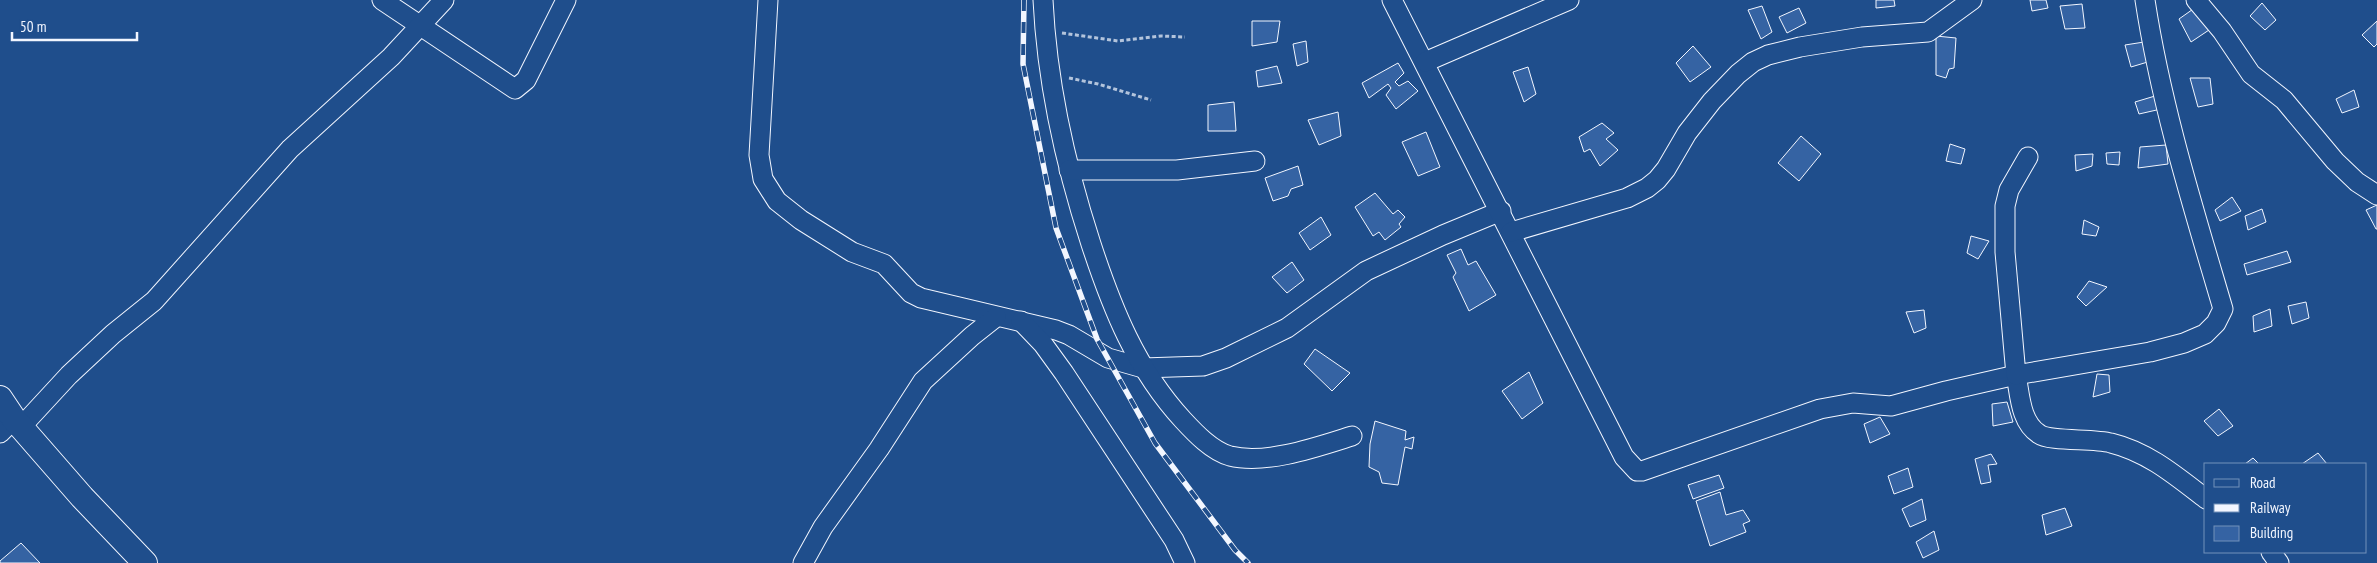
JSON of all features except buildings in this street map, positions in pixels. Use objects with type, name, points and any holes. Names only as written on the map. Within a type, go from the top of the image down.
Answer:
[{"type":"main road","points":[[0,398],[12,427],[82,497],[140,562]]},
{"type":"street","points":[[382,0],[515,89],[526,80],[566,0]]},
{"type":"street","points":[[12,427],[113,334],[154,301],[290,149],[384,63],[444,0]]},
{"type":"street","points":[[768,0],[759,155],[763,179],[777,201],[801,220],[852,252],[884,264],[916,296],[1069,335],[1108,358],[1143,368],[1197,368],[1226,358],[1302,319],[1332,294],[1366,271],[1443,235],[1501,212]]},
{"type":"street","points":[[1043,0],[1044,32],[1060,132],[1076,197],[1118,320],[1143,368],[1170,406],[1191,428],[1211,446],[1231,456],[1248,458],[1286,454],[1352,436]]},
{"type":"street","points":[[1392,0],[1624,457],[1637,471],[1642,471],[1820,409],[1853,403],[1891,406],[1946,390],[2016,375],[2150,352],[2184,343],[2205,334],[2216,323],[2223,309],[2182,170],[2152,49],[2145,0]]},
{"type":"street","points":[[1425,62],[1570,0]]},
{"type":"street","points":[[1511,232],[1627,198],[1646,188],[1657,180],[1666,169],[1687,134],[1712,101],[1738,74],[1753,62],[1768,55],[1862,37],[1928,32],[1972,0]]},
{"type":"street","points":[[2196,0],[2222,31],[2251,74],[2284,100],[2335,161],[2357,182],[2377,195]]},
{"type":"street","points":[[2028,157],[2009,190],[2005,206],[2005,252],[2016,375],[2025,419],[2039,435],[2093,439],[2126,447],[2166,468],[2204,497]]},
{"type":"street","points":[[1069,170],[1177,170],[1255,161]]},
{"type":"street","points":[[803,563],[823,527],[879,449],[923,381],[972,336],[996,317]]},
{"type":"street","points":[[1021,322],[1043,344],[1070,380],[1174,540],[1185,563]]},
{"type":"path","points":[[1044,32],[1118,41],[1161,36],[1185,37]]},
{"type":"path","points":[[1051,76],[1098,84],[1151,100]]},
{"type":"railway","points":[[1024,0],[1023,64],[1056,228],[1097,339],[1155,443],[1235,550],[1248,563]]}]
